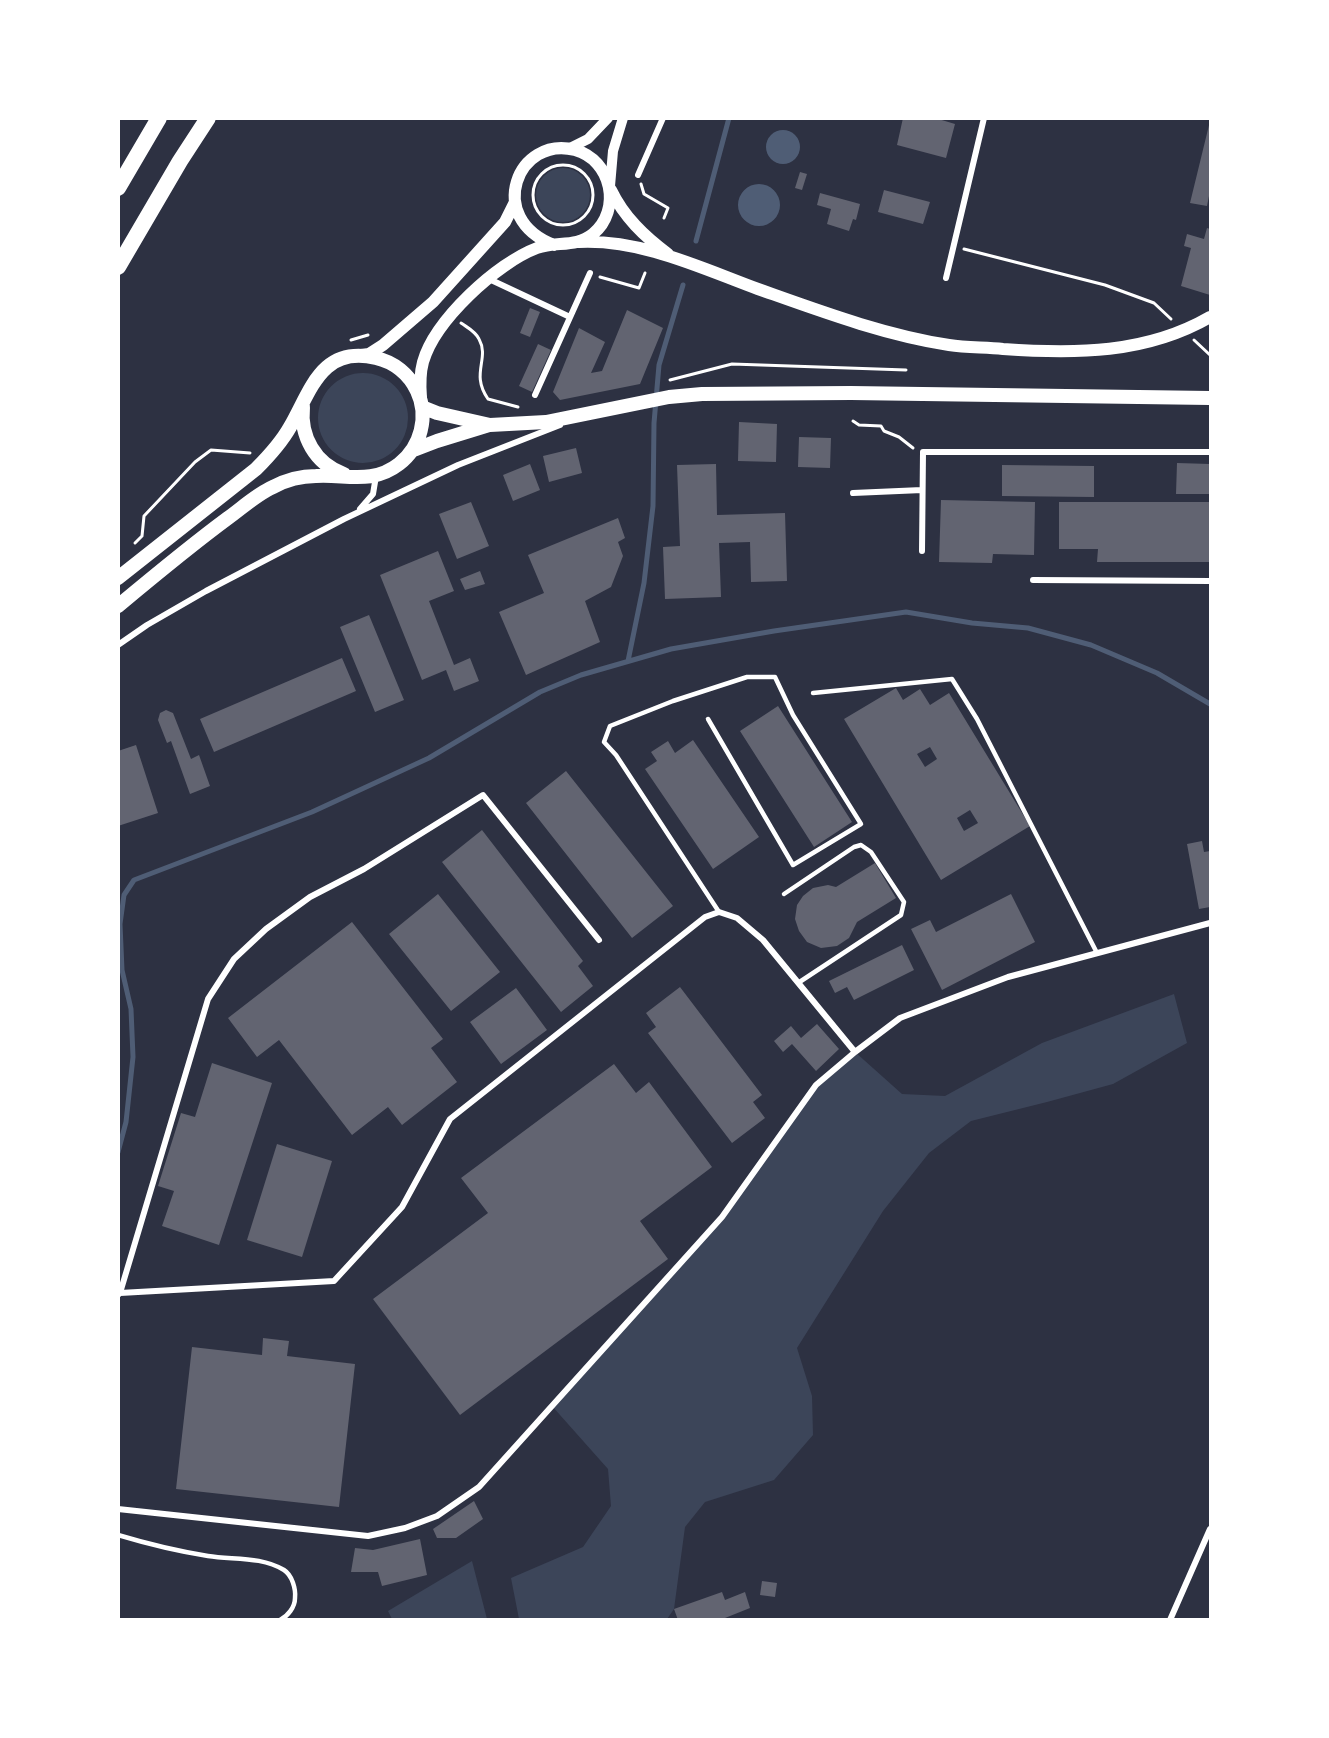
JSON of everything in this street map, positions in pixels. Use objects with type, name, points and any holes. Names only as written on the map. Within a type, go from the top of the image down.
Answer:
[{"type":"highway","points":[[118,188],[159,118]]},
{"type":"highway","points":[[118,267],[208,118]]},
{"type":"main road","points":[[118,578],[256,469],[283,438],[312,383],[322,371],[335,362],[369,354],[383,345],[433,302],[505,222],[515,202],[517,181],[528,163],[547,151],[568,149],[581,152],[593,160],[606,176],[620,207],[638,230],[672,257]]},
{"type":"main road","points":[[579,242],[595,232],[606,217],[610,189]]},
{"type":"main road","points":[[515,202],[521,221],[528,231],[554,245]]},
{"type":"main road","points":[[411,452],[421,429],[420,381],[423,362],[432,340],[451,315],[488,278],[537,248],[554,245],[594,241],[672,257],[829,314],[950,345],[1040,351],[1102,351],[1156,339],[1210,317]]},
{"type":"main road","points":[[351,357],[375,357],[394,365],[413,384],[421,405],[437,413],[490,425]]},
{"type":"main road","points":[[118,606],[186,549],[271,487],[299,477],[323,475],[349,479],[374,475],[396,466],[411,452],[437,441],[490,425],[534,423],[669,397],[702,393],[1210,398]]},
{"type":"main road","points":[[304,401],[302,417],[305,435],[310,448],[320,460],[345,474],[356,477],[374,475]]},
{"type":"street","points":[[568,149],[588,139],[608,118]]},
{"type":"street","points":[[610,189],[613,151],[623,118]]},
{"type":"street","points":[[638,175],[663,118]]},
{"type":"street","points":[[946,278],[984,118]]},
{"type":"street","points":[[535,395],[590,273]]},
{"type":"street","points":[[488,278],[570,317]]},
{"type":"street","points":[[118,645],[147,625],[206,591],[358,512],[458,465],[584,415]]},
{"type":"street","points":[[922,552],[923,452],[1210,453]]},
{"type":"street","points":[[358,512],[373,494],[374,475]]},
{"type":"street","points":[[853,493],[922,490]]},
{"type":"street","points":[[1033,580],[1210,581]]},
{"type":"street","points":[[599,940],[483,795],[364,868],[310,897],[266,929],[234,959],[208,999],[119,1294],[334,1281],[402,1207],[450,1119],[705,917],[719,912],[737,918],[763,940],[855,1052]]},
{"type":"street","points":[[118,1509],[368,1536],[405,1528],[437,1516],[487,1479],[722,1217],[816,1085],[855,1052],[900,1018],[1008,978],[1210,923]]},
{"type":"street","points":[[1170,1620],[1210,1529]]},
{"type":"lane","points":[[708,719],[793,866],[861,824],[793,715],[775,677],[747,677],[673,701],[610,726],[604,742],[616,755],[719,912]]},
{"type":"lane","points":[[813,693],[952,680],[977,719],[1097,953]]},
{"type":"lane","points":[[784,894],[854,847],[861,845],[871,852],[904,902],[901,915],[798,983]]},
{"type":"lane","points":[[118,1535],[166,1549],[211,1557],[265,1562],[286,1571],[295,1586],[296,1600],[288,1616],[280,1620]]},
{"type":"path","points":[[562,165],[571,166],[587,176],[592,185],[591,205],[586,214],[579,221],[569,224],[549,221],[541,215],[534,196],[534,187],[538,178],[545,171],[562,165]]},
{"type":"path","points":[[638,175],[644,194],[668,208],[664,218]]},
{"type":"path","points":[[953,246],[1105,285],[1154,303],[1178,325]]},
{"type":"path","points":[[590,273],[639,288],[645,273]]},
{"type":"path","points":[[451,315],[475,332],[481,341],[482,358],[478,380],[488,399],[527,409]]},
{"type":"path","points":[[1186,332],[1210,355]]},
{"type":"path","points":[[346,341],[374,334]]},
{"type":"path","points":[[668,381],[732,364],[906,370]]},
{"type":"path","points":[[852,421],[859,425],[881,426],[909,446],[923,452]]},
{"type":"path","points":[[130,549],[142,536],[144,516],[195,462],[211,450],[253,453]]},
{"type":"shaded area","points":[[783,130],[795,135],[800,147],[795,159],[783,164],[771,159],[766,147],[771,135]]},
{"type":"shaded area","points":[[558,168],[568,168],[578,172],[586,180],[590,195],[586,210],[578,218],[568,222],[558,222],[548,218],[540,210],[536,200],[536,190],[540,180],[548,172]]},
{"type":"shaded area","points":[[759,184],[774,190],[780,205],[774,220],[759,226],[744,220],[738,205],[744,190]]},
{"type":"shaded area","points":[[363,373],[380,377],[395,386],[404,401],[408,418],[404,435],[395,450],[380,459],[363,463],[346,459],[331,450],[322,435],[318,418],[322,401],[331,386],[346,377]]},
{"type":"shaded area","points":[[1174,994],[1187,1043],[1113,1084],[971,1121],[929,1153],[883,1211],[797,1348],[812,1396],[813,1435],[774,1480],[705,1502],[685,1527],[674,1609],[667,1619],[519,1619],[511,1578],[583,1547],[611,1506],[608,1469],[552,1406],[722,1217],[816,1085],[855,1052],[902,1094],[945,1096],[1042,1043]]},
{"type":"shaded area","points":[[472,1561],[487,1619],[392,1619],[388,1611]]},
{"type":"building","points":[[903,118],[935,118],[955,124],[946,158],[897,145]]},
{"type":"building","points":[[1210,121],[1210,191],[1207,206],[1190,203]]},
{"type":"building","points":[[800,172],[807,174],[802,190],[795,188]]},
{"type":"building","points":[[884,190],[930,202],[923,224],[878,212]]},
{"type":"building","points":[[820,193],[860,204],[856,220],[853,219],[849,231],[827,224],[831,209],[817,205]]},
{"type":"building","points":[[1207,228],[1210,229],[1210,295],[1181,286],[1191,248],[1184,246],[1187,234],[1204,239]]},
{"type":"building","points":[[530,308],[540,312],[530,337],[520,333]]},
{"type":"building","points":[[627,310],[663,328],[640,384],[560,400],[553,392],[579,328],[605,342],[591,373],[602,371]]},
{"type":"building","points":[[538,344],[551,350],[532,392],[519,386]]},
{"type":"building","points":[[739,422],[777,424],[776,462],[738,461]]},
{"type":"building","points":[[799,437],[831,438],[830,468],[798,467]]},
{"type":"building","points":[[576,448],[582,473],[549,482],[543,456]]},
{"type":"building","points":[[1177,463],[1210,464],[1210,494],[1176,494]]},
{"type":"building","points":[[530,464],[540,490],[513,501],[503,475]]},
{"type":"building","points":[[716,464],[717,515],[785,513],[787,581],[751,582],[750,542],[719,543],[721,597],[665,599],[663,547],[680,546],[677,465]]},
{"type":"building","points":[[1002,465],[1094,466],[1094,497],[1002,496]]},
{"type":"building","points":[[941,500],[1035,502],[1034,555],[993,554],[992,563],[939,562]]},
{"type":"building","points":[[471,502],[489,546],[457,559],[439,514]]},
{"type":"building","points":[[1059,502],[1210,502],[1210,562],[1097,562],[1098,549],[1059,549]]},
{"type":"building","points":[[618,518],[625,538],[618,542],[623,556],[611,587],[585,601],[600,642],[526,675],[499,612],[544,593],[528,555]]},
{"type":"building","points":[[438,551],[454,591],[429,601],[454,665],[470,658],[479,681],[454,691],[446,670],[422,680],[380,575]]},
{"type":"building","points":[[480,571],[485,584],[465,590],[460,579]]},
{"type":"building","points":[[369,615],[404,700],[375,712],[340,627]]},
{"type":"building","points":[[342,658],[356,691],[214,752],[200,719]]},
{"type":"building","points":[[896,688],[903,700],[920,689],[930,705],[949,693],[1030,826],[941,880],[844,719]],"holes":[[[930,747],[937,759],[925,767],[917,754]],[[970,810],[978,823],[964,831],[957,818]]]},
{"type":"building","points":[[778,706],[852,822],[814,847],[740,731]]},
{"type":"building","points":[[166,710],[173,713],[191,759],[199,755],[210,786],[190,794],[171,741],[167,743],[158,720],[160,713]]},
{"type":"building","points":[[693,740],[759,837],[713,869],[645,769],[657,761],[651,752],[668,741],[675,753]]},
{"type":"building","points":[[136,745],[158,813],[118,826],[118,751]]},
{"type":"building","points":[[566,771],[673,906],[632,938],[526,803]]},
{"type":"building","points":[[482,830],[583,961],[578,966],[593,986],[561,1012],[442,862]]},
{"type":"building","points":[[1202,841],[1204,852],[1210,851],[1210,907],[1199,909],[1187,844]]},
{"type":"building","points":[[875,863],[896,898],[857,922],[849,938],[837,946],[821,948],[807,942],[799,931],[795,919],[797,905],[803,896],[813,888],[828,885],[836,887]]},
{"type":"building","points":[[438,894],[500,972],[451,1011],[389,934]]},
{"type":"building","points":[[1011,894],[1035,942],[942,990],[911,929],[930,920],[936,932]]},
{"type":"building","points":[[352,922],[443,1039],[431,1048],[457,1082],[402,1125],[388,1107],[352,1135],[279,1040],[257,1057],[228,1018]]},
{"type":"building","points":[[902,945],[914,970],[854,1000],[847,987],[835,993],[829,981]]},
{"type":"building","points":[[680,987],[762,1095],[753,1102],[765,1118],[732,1143],[648,1033],[656,1027],[646,1013]]},
{"type":"building","points":[[516,988],[547,1030],[501,1064],[470,1022]]},
{"type":"building","points":[[817,1024],[839,1049],[816,1071],[792,1044],[783,1052],[774,1041],[791,1026],[801,1038]]},
{"type":"building","points":[[212,1063],[272,1083],[219,1245],[162,1226],[174,1191],[158,1186],[181,1113],[195,1117]]},
{"type":"building","points":[[614,1064],[636,1093],[649,1082],[712,1167],[640,1221],[668,1259],[460,1415],[373,1299],[488,1213],[461,1178]]},
{"type":"building","points":[[277,1144],[332,1161],[302,1257],[247,1240]]},
{"type":"building","points":[[263,1338],[289,1341],[287,1356],[355,1364],[339,1507],[176,1489],[192,1347],[262,1355]]},
{"type":"building","points":[[474,1501],[483,1519],[456,1538],[437,1538],[433,1529]]},
{"type":"building","points":[[420,1539],[427,1575],[382,1586],[378,1572],[351,1572],[355,1548],[373,1550]]},
{"type":"building","points":[[762,1581],[777,1583],[775,1597],[760,1595]]},
{"type":"building","points":[[722,1592],[725,1600],[745,1592],[750,1608],[720,1620],[678,1620],[674,1609]]},
{"type":"waterway","points":[[696,241],[729,118]]},
{"type":"waterway","points":[[628,661],[644,583],[653,506],[654,423],[659,365],[683,285]]},
{"type":"waterway","points":[[118,1152],[126,1122],[133,1057],[131,1009],[122,970],[120,924],[124,895],[134,880],[312,812],[429,758],[540,692],[581,675],[671,649],[906,612],[972,623],[1028,628],[1091,645],[1157,673],[1210,704]]}]
